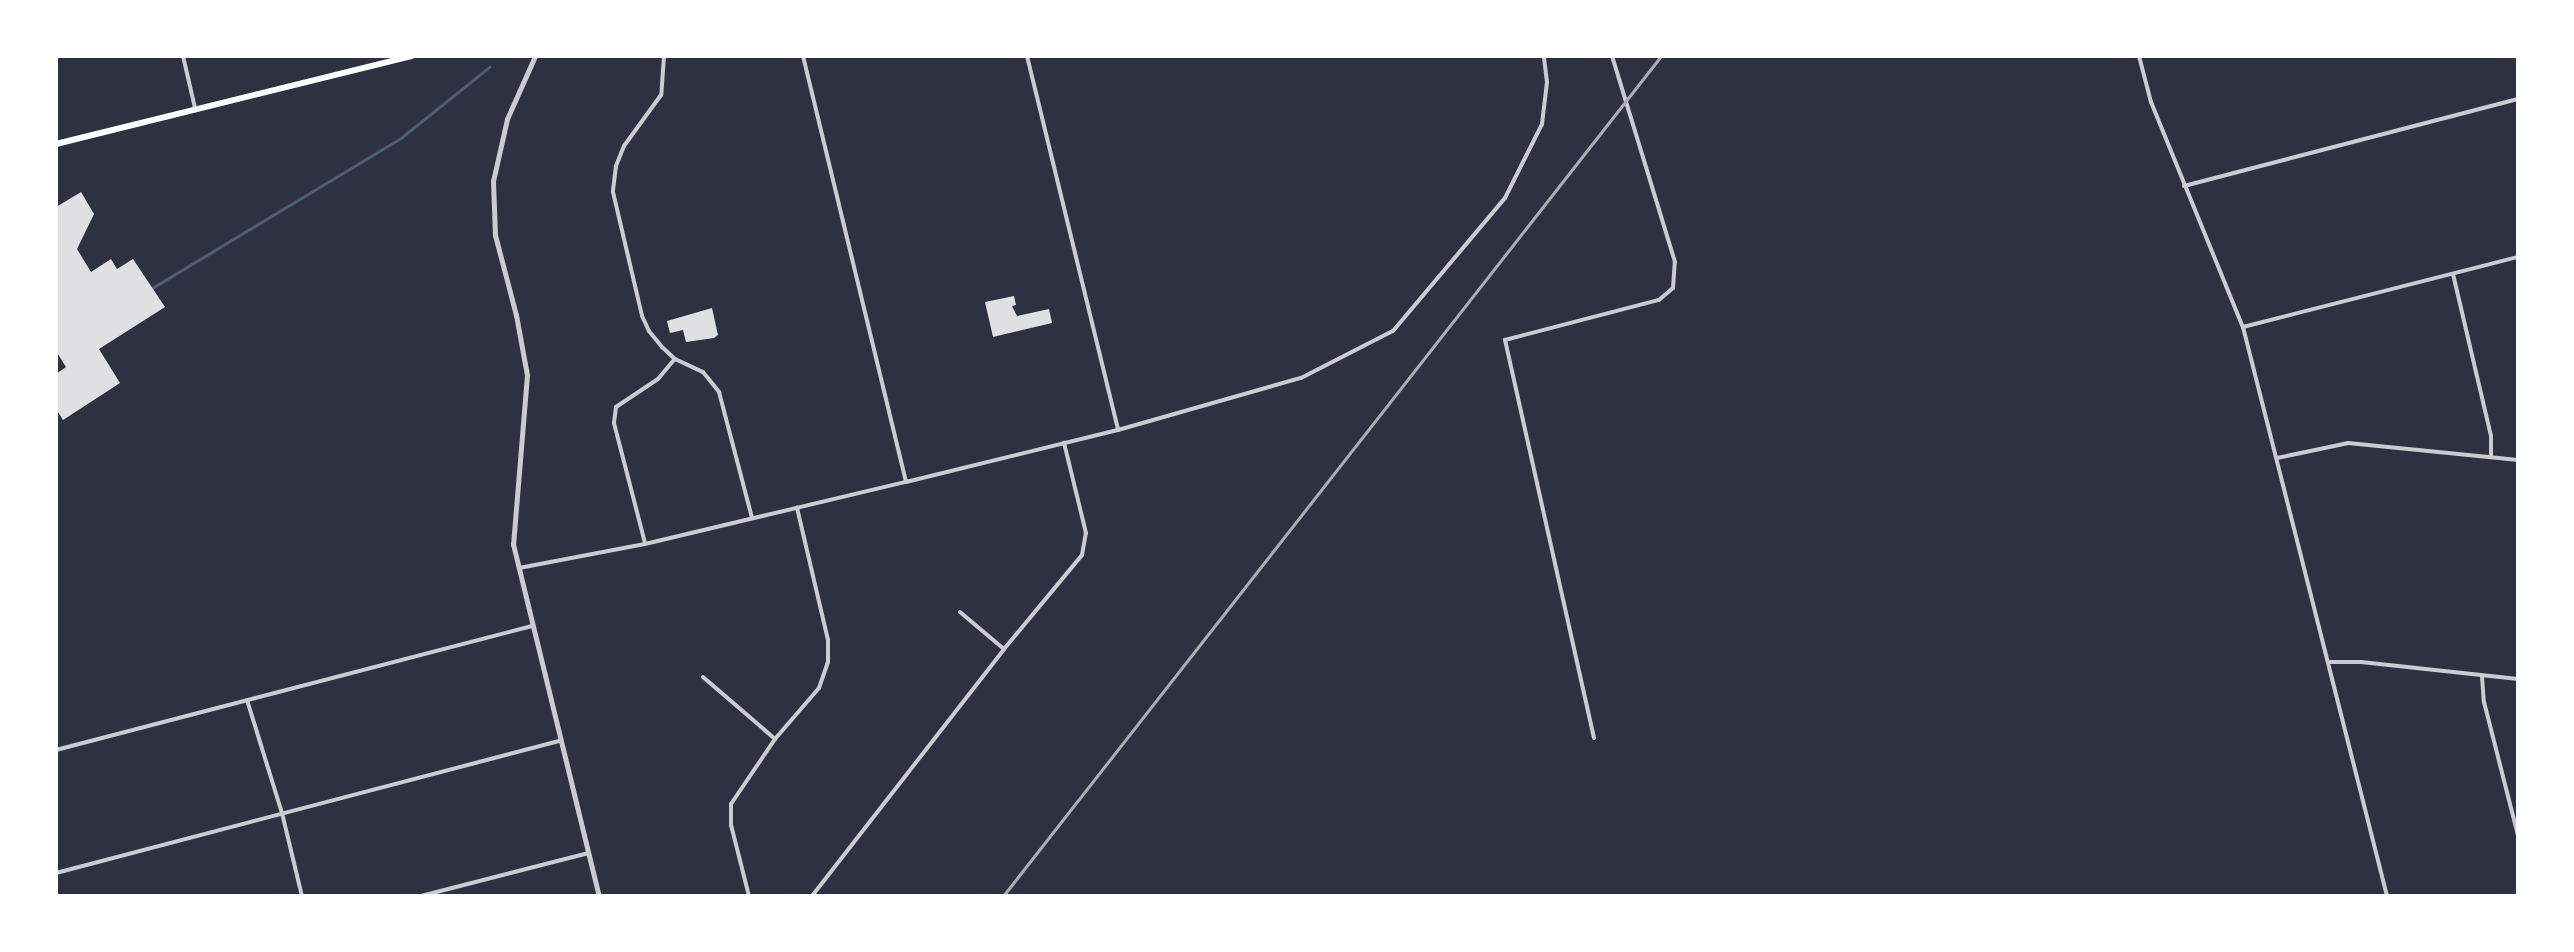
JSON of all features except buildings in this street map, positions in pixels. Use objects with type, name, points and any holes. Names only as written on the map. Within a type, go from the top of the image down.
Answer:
[{"type":"main road","points":[[56,144],[411,56]]},
{"type":"street","points":[[183,56],[196,109]]},
{"type":"street","points":[[535,56],[507,119],[493,181],[495,235],[516,315],[527,375],[513,544],[599,896]]},
{"type":"street","points":[[664,56],[661,95],[624,146],[616,166],[613,192],[642,316],[649,331],[675,359],[703,372],[719,392],[752,518]]},
{"type":"street","points":[[803,56],[906,482]]},
{"type":"street","points":[[1027,56],[1118,430]]},
{"type":"street","points":[[519,568],[645,544],[906,482],[1118,430],[1301,378],[1393,331],[1505,198],[1542,124],[1547,82],[1544,56]]},
{"type":"street","points":[[1594,738],[1505,340],[1659,300],[1673,288],[1675,262],[1612,56]]},
{"type":"street","points":[[2139,56],[2151,102],[2243,327],[2387,896]]},
{"type":"street","points":[[2184,186],[2518,99]]},
{"type":"street","points":[[2243,327],[2518,257]]},
{"type":"street","points":[[2453,274],[2491,436],[2491,457]]},
{"type":"street","points":[[645,544],[614,423],[616,407],[658,379],[675,359]]},
{"type":"street","points":[[812,896],[1004,649],[1082,555],[1086,533],[1064,443]]},
{"type":"street","points":[[2277,458],[2348,443],[2518,460]]},
{"type":"street","points":[[749,896],[731,825],[731,804],[775,739],[819,688],[828,662],[828,640],[797,508]]},
{"type":"street","points":[[960,612],[1004,649]]},
{"type":"street","points":[[56,750],[532,626]]},
{"type":"street","points":[[2330,662],[2361,662],[2518,679]]},
{"type":"street","points":[[2482,676],[2484,702],[2518,835]]},
{"type":"street","points":[[703,677],[775,739]]},
{"type":"street","points":[[247,700],[282,813],[302,896]]},
{"type":"street","points":[[56,873],[559,741]]},
{"type":"street","points":[[421,896],[588,853]]},
{"type":"waterway","points":[[152,288],[402,137],[489,67]]},
{"type":"railway","points":[[1003,896],[1661,56]]}]
